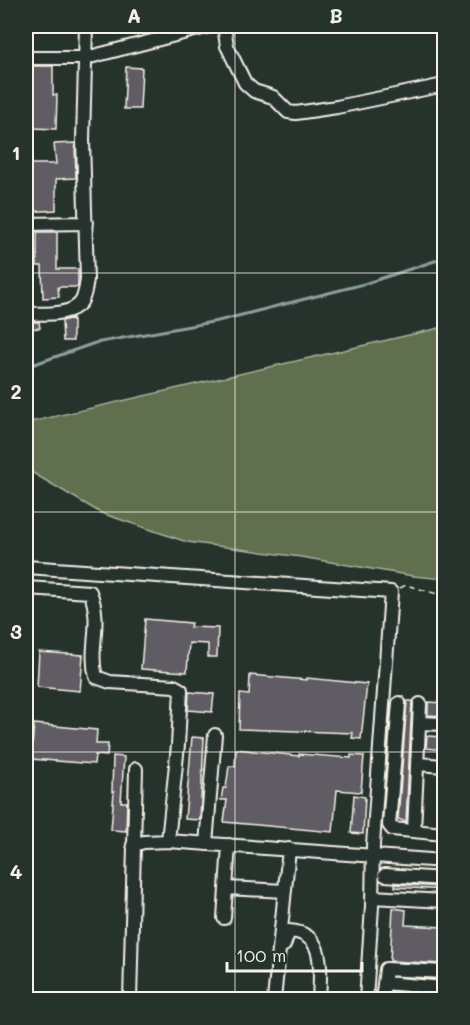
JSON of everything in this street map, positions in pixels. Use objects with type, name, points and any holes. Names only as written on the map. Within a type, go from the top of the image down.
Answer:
[{"type":"street","points":[[26,314],[67,311],[80,303],[87,279],[83,140],[86,26]]},
{"type":"street","points":[[26,58],[86,58],[210,26]]},
{"type":"street","points":[[224,26],[227,46],[244,83],[254,91],[273,97],[288,112],[296,114],[337,107],[444,85]]},
{"type":"street","points":[[26,224],[86,223]]},
{"type":"street","points":[[26,567],[391,592],[373,855],[366,999]]},
{"type":"street","points":[[26,588],[90,592],[95,603],[97,620],[93,665],[96,677],[110,682],[174,686],[180,690],[178,745],[168,841]]},
{"type":"street","points":[[399,702],[389,825],[392,828],[444,834]]},
{"type":"street","points":[[414,831],[420,704]]},
{"type":"street","points":[[419,723],[444,724]]},
{"type":"street","points":[[206,844],[215,735]]},
{"type":"street","points":[[417,764],[444,766]]},
{"type":"street","points":[[130,999],[136,769]]},
{"type":"street","points":[[133,845],[168,841],[444,861]]},
{"type":"street","points":[[224,918],[229,845]]},
{"type":"street","points":[[274,999],[289,849]]},
{"type":"street","points":[[385,875],[444,879]]},
{"type":"street","points":[[226,888],[285,891]]},
{"type":"street","points":[[372,897],[444,901]]},
{"type":"street","points":[[277,966],[289,931],[306,934],[314,940],[318,950],[319,999]]},
{"type":"street","points":[[382,999],[386,969],[444,972]]},
{"type":"street","points":[[384,983],[444,988]]},
{"type":"path","points":[[391,592],[406,585],[444,596]]},
{"type":"green space","points":[[444,327],[444,579],[187,542],[101,513],[26,469],[26,423]]},
{"type":"building","points":[[26,66],[53,66],[53,95],[57,95],[56,129],[33,128],[33,95],[27,95]]},
{"type":"building","points":[[126,67],[142,68],[140,109],[124,109]]},
{"type":"building","points":[[75,143],[76,178],[56,179],[56,210],[29,212],[28,164],[56,164],[54,144]]},
{"type":"building","points":[[37,232],[57,232],[57,269],[78,269],[78,287],[58,287],[59,297],[43,298],[42,266],[37,266]]},
{"type":"building","points":[[73,318],[73,341],[63,341],[62,321]]},
{"type":"building","points":[[26,322],[39,322],[40,328],[26,329]]},
{"type":"building","points":[[145,619],[191,623],[190,627],[218,628],[217,657],[208,657],[208,644],[189,643],[187,672],[141,669]]},
{"type":"building","points":[[39,652],[83,655],[80,691],[37,687]]},
{"type":"building","points":[[250,675],[367,684],[361,739],[352,738],[353,733],[239,729],[240,694],[249,695]]},
{"type":"building","points":[[189,692],[214,694],[212,712],[188,710]]},
{"type":"building","points":[[407,701],[412,701],[406,822],[398,819]]},
{"type":"building","points":[[428,702],[444,703],[444,716],[428,715]]},
{"type":"building","points":[[34,724],[97,730],[96,744],[108,744],[107,756],[95,755],[94,764],[31,759]]},
{"type":"building","points":[[427,736],[444,737],[444,750],[426,748]]},
{"type":"building","points":[[192,737],[204,738],[200,820],[185,819]]},
{"type":"building","points":[[236,749],[299,756],[299,754],[351,758],[351,755],[364,756],[361,792],[337,790],[333,832],[224,822],[227,800],[221,800],[223,788],[226,788],[229,766],[235,766]]},
{"type":"building","points":[[113,756],[124,757],[121,802],[127,802],[126,831],[111,830],[114,792],[112,792]]},
{"type":"building","points":[[354,795],[365,797],[363,834],[351,833]]},
{"type":"building","points":[[395,884],[444,887],[444,890],[395,887]]},
{"type":"building","points":[[393,908],[406,910],[405,925],[444,927],[444,964],[390,961]]},
{"type":"building","points":[[391,992],[444,996],[444,999],[390,999]]},
{"type":"waterway","points":[[26,367],[95,343],[218,321],[364,284],[444,258]]}]
